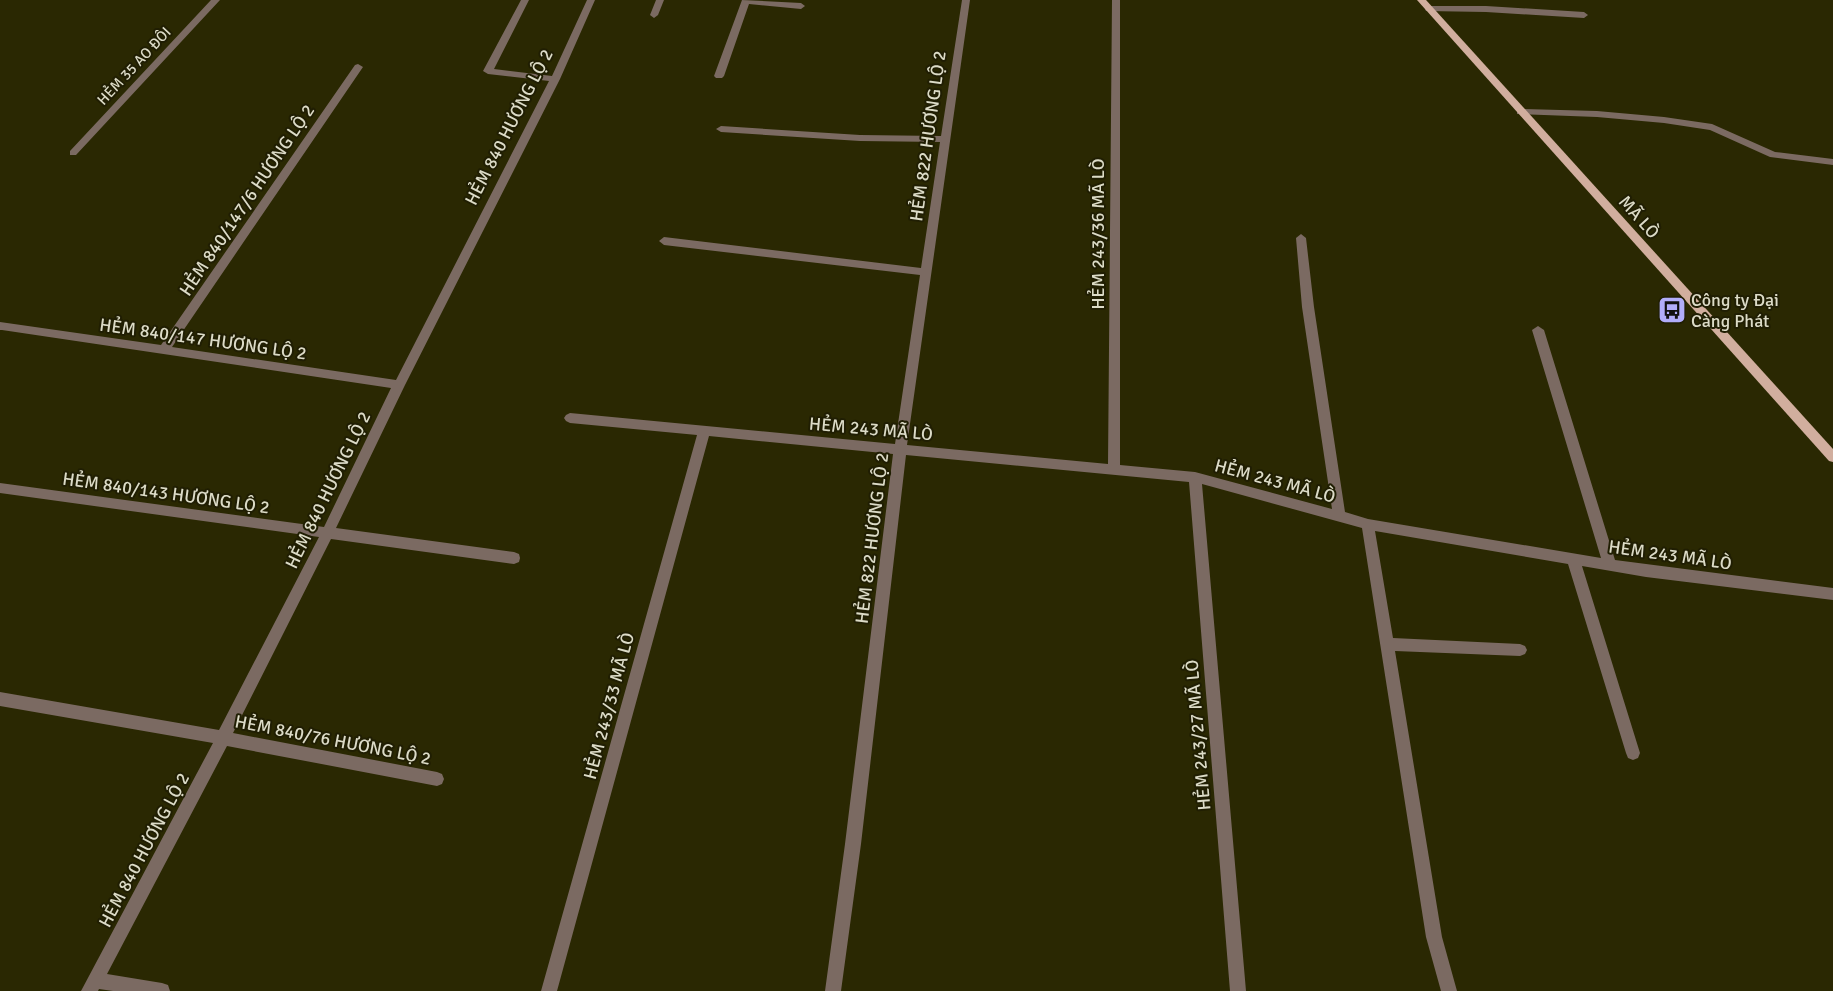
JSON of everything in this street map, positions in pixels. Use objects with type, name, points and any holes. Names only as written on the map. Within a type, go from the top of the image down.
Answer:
[{"type":"main road","name":"MÃ LÒ","points":[[1421,0],[1833,457]]},
{"type":"street","name":"HẺM 35 AO ĐÔI","points":[[74,153],[216,0]]},
{"type":"street","points":[[525,0],[488,71],[554,79]]},
{"type":"street","name":"HẺM 840 HƯƠNG LỘ 2","points":[[92,985],[223,738],[327,534],[398,385],[554,79],[591,0]]},
{"type":"street","points":[[654,15],[660,0]]},
{"type":"street","name":"HẺM 822 HƯƠNG LỘ 2","points":[[832,991],[853,844],[900,450],[966,0]]},
{"type":"street","name":"HẺM 243/36 MÃ LÒ","points":[[1114,468],[1116,0]]},
{"type":"street","points":[[719,76],[746,1],[801,6]]},
{"type":"street","points":[[1429,10],[1486,9],[1584,15]]},
{"type":"street","name":"HẺM 840/147/6 HƯƠNG LỘ 2","points":[[163,351],[358,67]]},
{"type":"street","points":[[1520,112],[1597,114],[1712,126],[1773,155],[1833,162]]},
{"type":"street","points":[[721,129],[860,138],[946,139]]},
{"type":"street","points":[[1301,238],[1308,306],[1339,516]]},
{"type":"street","points":[[664,241],[926,272]]},
{"type":"street","name":"HẺM 840/147 HƯƠNG LỘ 2","points":[[2,326],[398,385]]},
{"type":"street","points":[[1538,330],[1610,565]]},
{"type":"street","name":"HẺM 243 MÃ LÒ","points":[[570,418],[1195,477],[1368,524],[1610,565],[1833,594]]},
{"type":"street","name":"HẺM 243/33 MÃ LÒ","points":[[549,991],[704,432]]},
{"type":"street","name":"HẺM 243/27 MÃ LÒ","points":[[1195,477],[1238,991]]},
{"type":"street","name":"HẺM 840/143 HƯƠNG LỘ 2","points":[[0,488],[514,558]]},
{"type":"street","points":[[1368,524],[1434,937],[1449,991]]},
{"type":"street","points":[[1573,559],[1633,753]]},
{"type":"street","points":[[1387,644],[1520,650]]},
{"type":"street","name":"HẺM 840/76 HƯƠNG LỘ 2","points":[[0,699],[223,738],[437,779]]},
{"type":"street","points":[[92,985],[162,991]]},
{"type":"place","name":"Công ty Đại Càng Phát","points":[[1672,310]]}]
